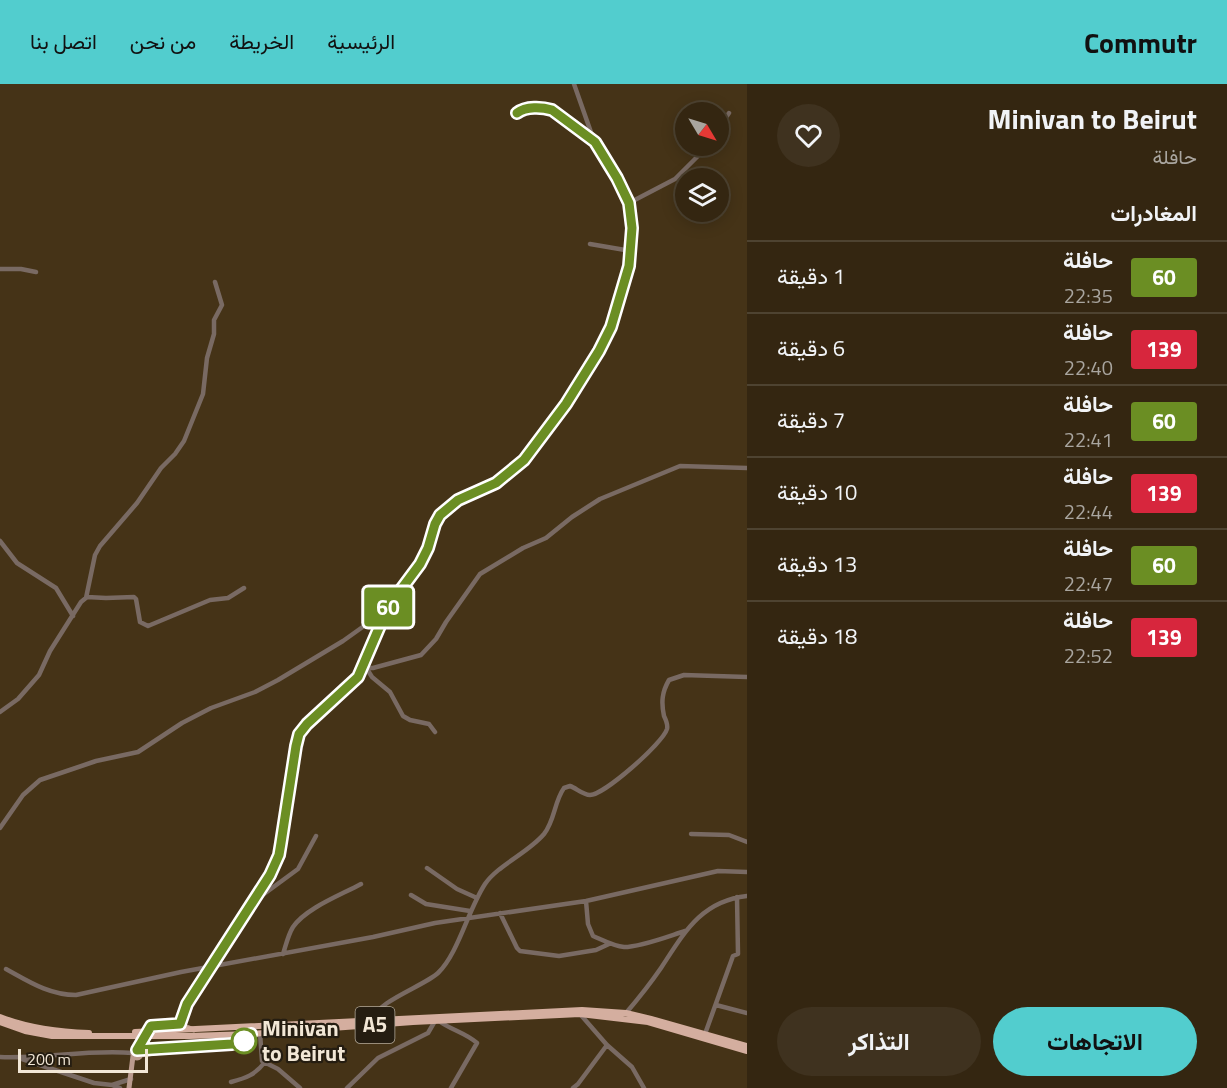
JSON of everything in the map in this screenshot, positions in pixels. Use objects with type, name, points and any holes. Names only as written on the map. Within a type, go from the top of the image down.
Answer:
[{"type":"highway","name":"A5","points":[[433,1020],[582,1010],[626,1013],[747,1046]]},
{"type":"highway","name":"A5","points":[[0,1017],[64,1033],[179,1028],[195,1030],[373,1020],[580,1014],[648,1022],[747,1051]]},
{"type":"highway","name":"A5","points":[[0,1022],[25,1031],[68,1037],[251,1034],[413,1019]]},
{"type":"main road","points":[[129,1088],[135,1071],[137,1052],[148,1029],[158,1024],[179,1028]]},
{"type":"main road","points":[[137,1052],[175,1047],[237,1044],[247,1040],[251,1034]]},
{"type":"street","points":[[179,1028],[187,1004],[270,875],[279,855],[299,734],[307,724],[354,683],[365,669],[392,599],[424,556],[440,515],[458,500],[496,483],[517,467],[566,404],[611,327],[627,278],[632,221],[629,203],[595,142],[574,84]]},
{"type":"street","points":[[517,113],[524,109],[552,110],[595,142]]},
{"type":"street","points":[[629,203],[675,179],[698,156]]},
{"type":"street","points":[[590,244],[631,251]]},
{"type":"street","points":[[0,269],[36,272]]},
{"type":"street","points":[[0,712],[18,699],[39,675],[50,651],[86,598],[95,555],[100,546],[137,503],[161,468],[175,454],[189,430],[204,390],[207,358],[214,334],[214,320],[222,305],[215,282]]},
{"type":"street","points":[[365,669],[421,654],[436,639],[480,574],[523,548],[546,538],[572,517],[600,499],[680,466],[747,468]]},
{"type":"street","points":[[0,541],[12,559],[56,588],[72,616]]},
{"type":"street","points":[[86,598],[134,597],[141,622],[148,626],[210,600],[228,598],[244,588]]},
{"type":"street","points":[[0,828],[23,795],[40,780],[86,764],[138,752],[182,723],[278,680],[344,641],[364,626],[380,627]]},
{"type":"street","points":[[365,669],[390,692],[403,716],[429,724],[435,732]]},
{"type":"street","points":[[373,1020],[378,1010],[436,975],[450,959],[477,898],[492,876],[543,834],[551,822],[564,788],[570,786],[587,795],[597,794],[608,788],[647,754],[668,727],[662,697],[669,680],[684,675],[747,677]]},
{"type":"street","points":[[691,834],[729,835],[747,842]]},
{"type":"street","points":[[256,897],[264,894],[300,868],[316,836]]},
{"type":"street","points":[[428,868],[457,889],[477,898]]},
{"type":"street","points":[[6,969],[47,990],[76,995],[435,923],[586,901],[718,871],[747,872]]},
{"type":"street","points":[[283,954],[289,936],[300,919],[314,909],[362,884]]},
{"type":"street","points":[[411,895],[426,904],[470,911]]},
{"type":"street","points":[[626,1013],[644,992],[685,931],[720,902],[747,896]]},
{"type":"street","points":[[737,897],[738,954]]},
{"type":"street","points":[[586,901],[588,924],[593,936],[609,944],[625,947],[662,939],[685,931]]},
{"type":"street","points":[[500,913],[520,951],[559,956],[596,950],[609,944]]},
{"type":"street","points":[[705,1034],[733,956],[738,954],[747,956]]},
{"type":"street","points":[[716,1005],[747,1013]]},
{"type":"street","points":[[580,1014],[607,1045],[632,1067],[644,1088]]},
{"type":"street","points":[[347,1088],[378,1058],[428,1033],[433,1020],[470,1036],[477,1043],[451,1088]]},
{"type":"street","points":[[260,1033],[261,1059],[300,1088]]},
{"type":"street","points":[[573,1088],[607,1045]]},
{"type":"street","points":[[0,1057],[137,1052]]},
{"type":"street","points":[[20,1058],[94,1083],[120,1088]]},
{"type":"street","points":[[231,1082],[253,1075],[264,1062]]},
{"type":"street","points":[[112,1085],[132,1076]]},
{"type":"bus line","name":"60","points":[[251,1034],[247,1040],[237,1044],[137,1050],[151,1026],[180,1024],[187,1004],[270,875],[279,855],[299,734],[358,677],[392,599],[420,564],[440,515],[458,500],[496,483],[509,474],[524,460],[559,414],[605,340],[623,292],[629,266],[632,221],[629,203],[611,169],[595,142],[552,110],[524,109],[517,113]]},
{"type":"place","name":"Minivan to Beirut","points":[[244,1041]]}]
